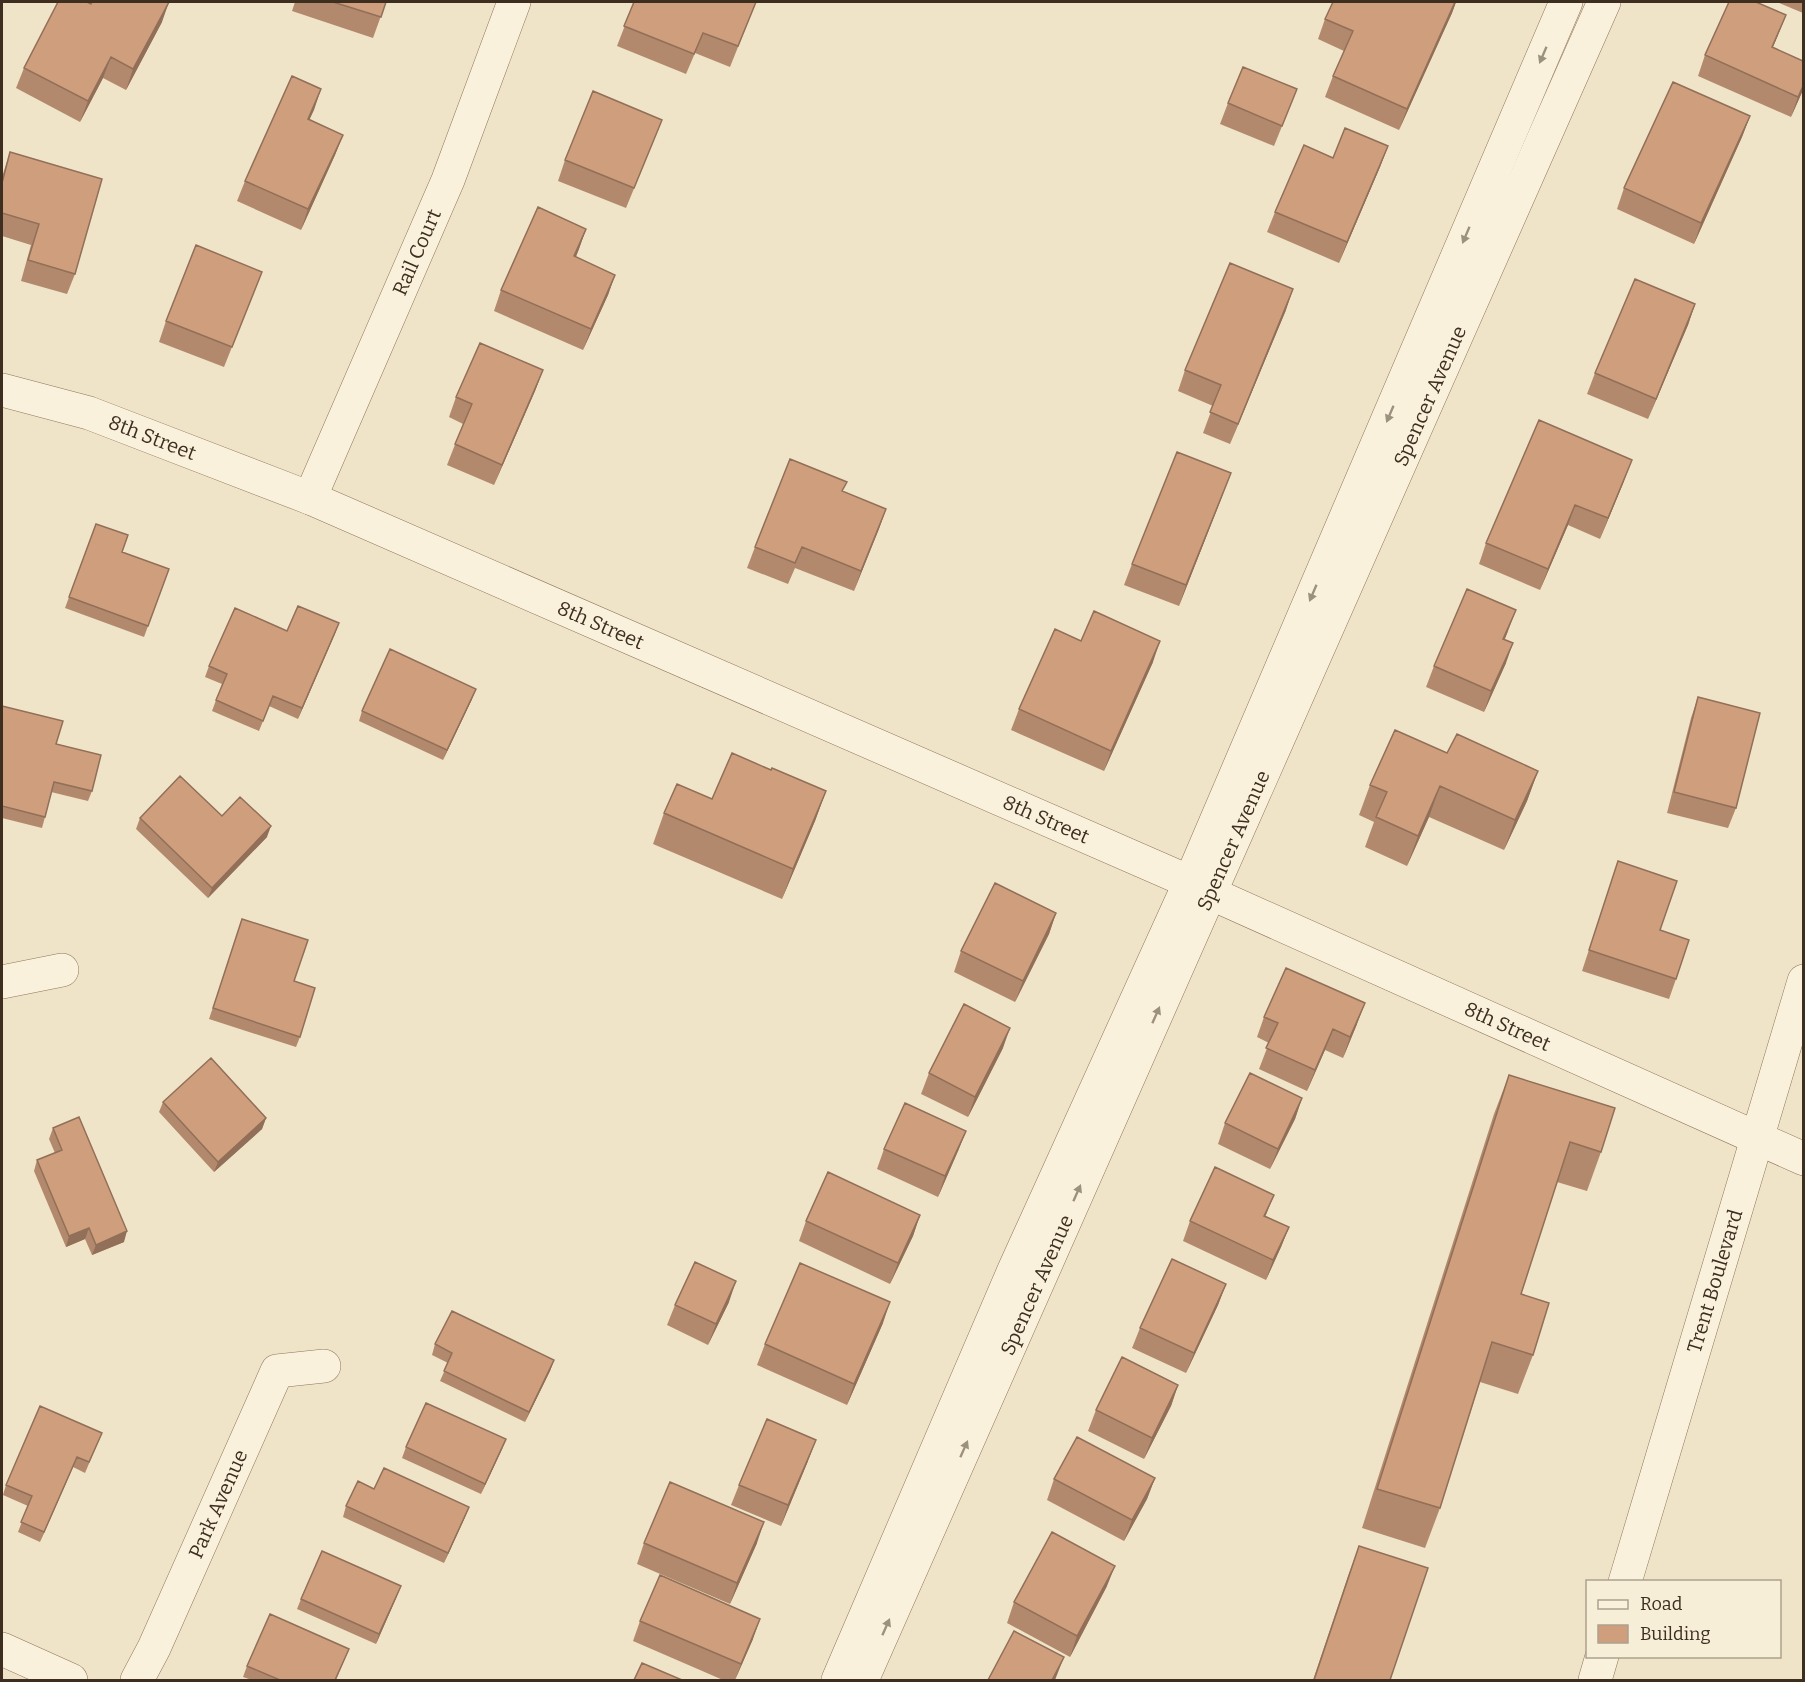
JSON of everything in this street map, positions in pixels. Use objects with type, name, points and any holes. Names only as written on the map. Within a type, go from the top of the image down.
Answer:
[{"type":"street","name":"Rail Court","points":[[310,498],[448,180],[514,2]]},
{"type":"street","name":"Spencer Avenue","points":[[862,1680],[1200,887],[1566,2]]},
{"type":"street","name":"Spencer Avenue","points":[[838,1680],[1014,1270],[1200,887],[1604,2]]},
{"type":"street","name":"8th Street","points":[[2,390],[89,413],[310,498],[1200,887],[1803,1159]]},
{"type":"street","points":[[2,982],[62,970]]},
{"type":"street","name":"Trent Boulevard","points":[[1625,1580],[1803,981]]},
{"type":"street","name":"Park Avenue","points":[[137,1680],[154,1648],[277,1371],[324,1366]]},
{"type":"street","points":[[2,1649],[71,1680]]},
{"type":"street","points":[[1595,1680],[1601,1658]]},
{"type":"building","points":[[58,2],[91,4],[92,2],[169,2],[133,69],[111,57],[88,101],[24,68]]},
{"type":"building","points":[[333,2],[386,2],[381,17]]},
{"type":"building","points":[[634,2],[756,2],[738,46],[703,33],[694,54],[624,26]]},
{"type":"building","points":[[1333,2],[1455,2],[1407,109],[1333,76],[1353,31],[1325,19]]},
{"type":"building","points":[[1729,2],[1756,2],[1786,15],[1772,47],[1803,61],[1803,86],[1798,97],[1705,55]]},
{"type":"building","points":[[1243,67],[1297,89],[1282,126],[1228,103]]},
{"type":"building","points":[[292,76],[321,89],[308,119],[343,135],[308,209],[245,181]]},
{"type":"building","points":[[1673,82],[1750,116],[1701,223],[1624,188]]},
{"type":"building","points":[[593,91],[662,120],[634,188],[565,160]]},
{"type":"building","points":[[1345,128],[1388,146],[1347,242],[1275,212],[1304,145],[1333,158]]},
{"type":"building","points":[[10,152],[102,179],[75,274],[28,260],[39,224],[2,213],[2,183]]},
{"type":"building","points":[[538,207],[586,229],[574,256],[615,275],[591,329],[501,290]]},
{"type":"building","points":[[196,245],[262,272],[232,347],[166,321]]},
{"type":"building","points":[[1230,263],[1293,289],[1238,424],[1210,412],[1221,385],[1185,370]]},
{"type":"building","points":[[1635,279],[1695,304],[1656,399],[1595,373]]},
{"type":"building","points":[[480,343],[543,370],[502,465],[455,444],[472,404],[456,397]]},
{"type":"building","points":[[1539,420],[1632,460],[1608,518],[1575,505],[1548,569],[1486,543]]},
{"type":"building","points":[[1177,452],[1231,473],[1186,585],[1132,564]]},
{"type":"building","points":[[790,459],[847,482],[842,491],[886,509],[861,571],[802,547],[795,563],[755,547]]},
{"type":"building","points":[[96,524],[128,535],[122,552],[169,569],[148,626],[69,597]]},
{"type":"building","points":[[1467,589],[1516,610],[1503,639],[1513,643],[1491,691],[1434,666]]},
{"type":"building","points":[[298,606],[339,623],[302,708],[273,696],[263,721],[216,700],[227,674],[209,666],[235,608],[287,631]]},
{"type":"building","points":[[1094,611],[1160,641],[1111,751],[1019,709],[1055,629],[1081,641]]},
{"type":"building","points":[[390,649],[476,689],[447,750],[362,711]]},
{"type":"building","points":[[1698,697],[1760,713],[1736,808],[1674,792]]},
{"type":"building","points":[[2,706],[63,721],[56,744],[101,755],[92,791],[54,782],[45,817],[2,806]]},
{"type":"building","points":[[1395,730],[1447,753],[1457,734],[1538,771],[1515,820],[1440,786],[1418,836],[1376,817],[1387,792],[1370,785]]},
{"type":"building","points":[[732,753],[826,791],[793,869],[664,813],[677,784],[712,799]]},
{"type":"building","points":[[180,776],[222,816],[240,797],[271,826],[212,888],[140,818]]},
{"type":"building","points":[[1618,861],[1677,881],[1660,930],[1689,940],[1676,979],[1589,950]]},
{"type":"building","points":[[995,883],[1056,913],[1023,981],[961,951]]},
{"type":"building","points":[[242,919],[308,940],[294,981],[315,988],[300,1037],[213,1008]]},
{"type":"building","points":[[1286,968],[1365,1003],[1350,1037],[1333,1029],[1315,1070],[1266,1048],[1278,1023],[1264,1017]]},
{"type":"building","points":[[964,1004],[1010,1028],[975,1097],[929,1073]]},
{"type":"building","points":[[211,1058],[266,1118],[218,1162],[163,1102]]},
{"type":"building","points":[[1250,1073],[1302,1098],[1278,1149],[1225,1123]]},
{"type":"building","points":[[1509,1075],[1615,1108],[1601,1152],[1570,1142],[1521,1294],[1549,1303],[1533,1355],[1492,1342],[1440,1508],[1377,1489]]},
{"type":"building","points":[[905,1103],[966,1131],[945,1176],[884,1149]]},
{"type":"building","points":[[79,1117],[127,1231],[96,1245],[89,1228],[69,1236],[37,1160],[62,1150],[53,1128]]},
{"type":"building","points":[[1215,1167],[1274,1195],[1264,1216],[1289,1227],[1273,1260],[1190,1221]]},
{"type":"building","points":[[828,1172],[920,1215],[898,1263],[806,1221]]},
{"type":"building","points":[[1172,1259],[1226,1284],[1194,1353],[1140,1328]]},
{"type":"building","points":[[695,1262],[736,1281],[716,1324],[675,1305]]},
{"type":"building","points":[[800,1263],[890,1302],[854,1384],[765,1344]]},
{"type":"building","points":[[452,1311],[554,1360],[529,1412],[444,1371],[452,1353],[435,1344]]},
{"type":"building","points":[[1122,1357],[1178,1385],[1152,1438],[1096,1410]]},
{"type":"building","points":[[426,1403],[506,1439],[485,1484],[406,1447]]},
{"type":"building","points":[[40,1406],[102,1433],[89,1462],[77,1457],[44,1532],[21,1522],[32,1496],[6,1485]]},
{"type":"building","points":[[767,1419],[816,1440],[788,1505],[739,1485]]},
{"type":"building","points":[[1077,1437],[1155,1478],[1132,1520],[1054,1479]]},
{"type":"building","points":[[384,1468],[469,1507],[448,1553],[346,1506],[358,1481],[374,1489]]},
{"type":"building","points":[[670,1482],[764,1522],[737,1583],[644,1543]]},
{"type":"building","points":[[1052,1532],[1115,1566],[1077,1636],[1014,1602]]},
{"type":"building","points":[[1359,1546],[1428,1568],[1390,1680],[1314,1680]]},
{"type":"building","points":[[322,1551],[401,1586],[379,1634],[301,1599]]},
{"type":"building","points":[[660,1575],[760,1619],[741,1664],[640,1621]]},
{"type":"building","points":[[270,1614],[349,1649],[335,1680],[280,1680],[247,1666]]},
{"type":"building","points":[[1014,1631],[1064,1657],[1052,1680],[988,1680]]},
{"type":"building","points":[[642,1663],[682,1680],[634,1680]]}]
